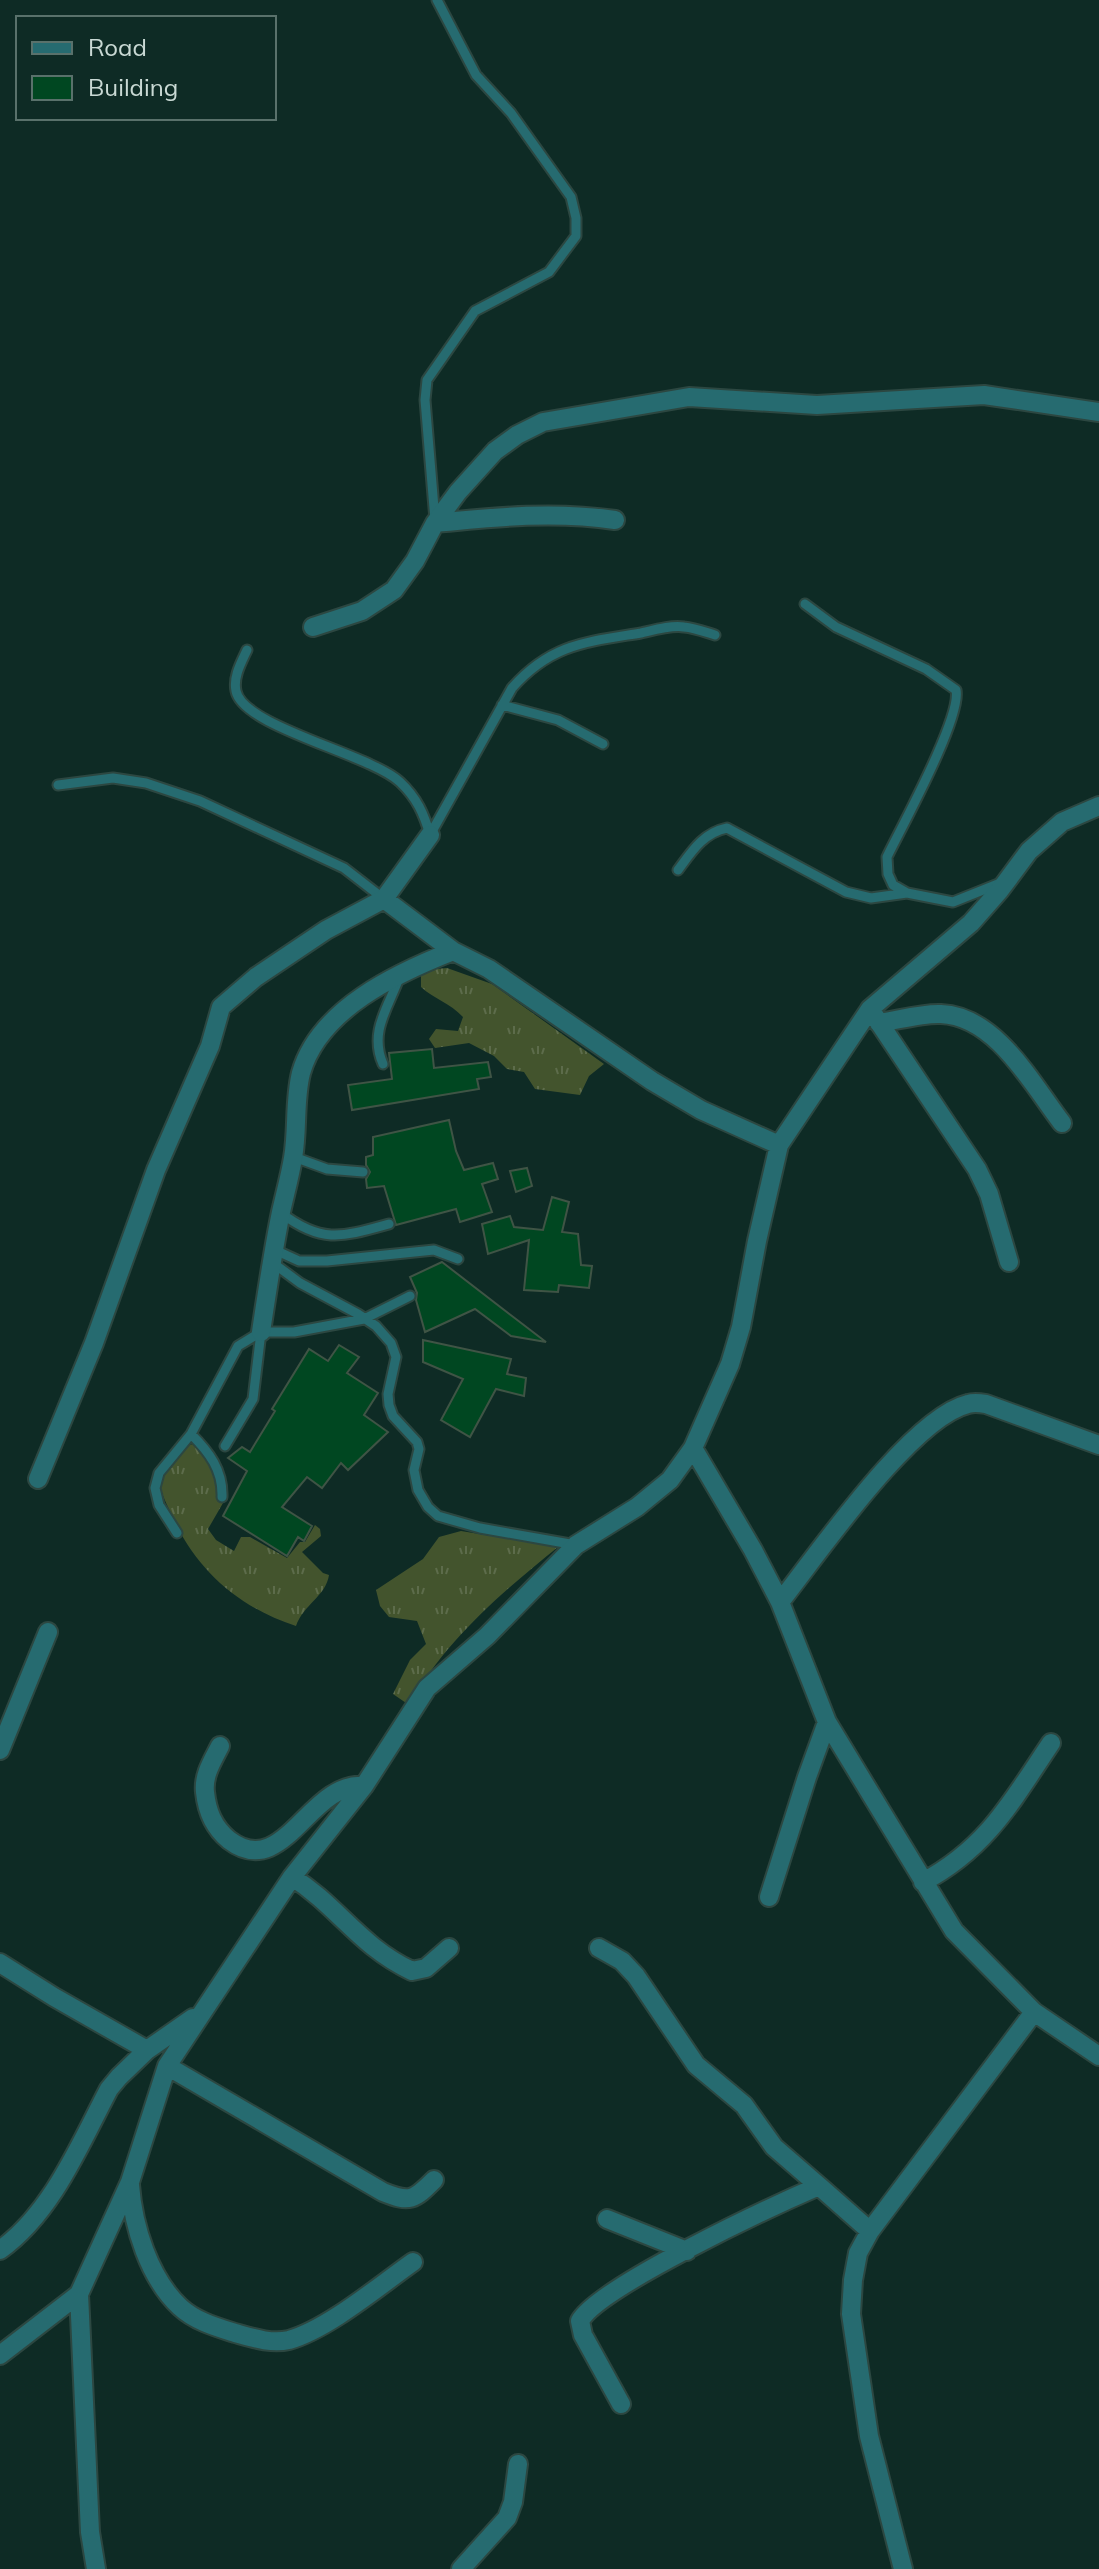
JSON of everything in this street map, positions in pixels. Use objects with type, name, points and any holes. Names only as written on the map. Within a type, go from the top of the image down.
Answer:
[{"type":"street","points":[[313,627],[362,611],[394,590],[458,492],[495,451],[543,422],[689,397],[817,405],[984,395],[1099,412]]},
{"type":"street","points":[[435,523],[521,515],[615,520]]},
{"type":"street","points":[[96,2569],[90,2532],[79,2294],[130,2182],[167,2066],[292,1877],[364,1786],[427,1688],[487,1636],[576,1545],[637,1507],[670,1480],[693,1448],[730,1364],[741,1327],[779,1145],[875,1016],[971,923],[1029,851],[1062,822],[1099,806]]},
{"type":"street","points":[[38,1479],[94,1343],[156,1170],[210,1046],[221,1007],[256,977],[326,930],[384,899],[430,835]]},
{"type":"street","points":[[384,899],[453,951],[489,969],[592,1042],[701,1110],[779,1145]]},
{"type":"street","points":[[261,1332],[294,1157],[299,1085],[310,1053],[328,1027],[369,991],[401,971],[453,951]]},
{"type":"street","points":[[875,1016],[941,1013],[965,1019],[985,1029],[1002,1043],[1062,1123]]},
{"type":"street","points":[[875,1016],[977,1169],[989,1194],[1009,1262]]},
{"type":"street","points":[[780,1602],[914,1438],[954,1409],[974,1403],[986,1404],[1099,1445]]},
{"type":"street","points":[[693,1448],[780,1602],[827,1722],[954,1931],[1034,2012],[1099,2056]]},
{"type":"street","points":[[0,1750],[48,1632]]},
{"type":"street","points":[[769,1897],[827,1722]]},
{"type":"street","points":[[923,1882],[964,1857],[994,1827],[1051,1743]]},
{"type":"street","points":[[220,1746],[206,1774],[207,1806],[214,1825],[231,1841],[250,1850],[258,1852],[274,1846],[336,1791],[353,1785],[364,1786]]},
{"type":"street","points":[[292,1877],[324,1900],[371,1947],[412,1971],[426,1968],[449,1948]]},
{"type":"street","points":[[599,1948],[622,1961],[636,1976],[696,2065],[744,2105],[774,2147],[870,2231]]},
{"type":"street","points":[[0,1963],[147,2050]]},
{"type":"street","points":[[0,2250],[40,2210],[109,2089],[119,2077],[147,2050],[202,2011]]},
{"type":"street","points":[[903,2569],[869,2436],[851,2314],[858,2253],[870,2231],[1034,2012]]},
{"type":"street","points":[[167,2066],[383,2192],[401,2199],[413,2198],[434,2180]]},
{"type":"street","points":[[130,2182],[132,2208],[139,2233],[160,2281],[181,2308],[205,2323],[256,2340],[278,2341],[301,2336],[327,2322],[413,2262]]},
{"type":"street","points":[[621,2404],[583,2335],[580,2321],[593,2305],[687,2251],[819,2186]]},
{"type":"street","points":[[607,2219],[687,2251]]},
{"type":"street","points":[[0,2355],[79,2294]]},
{"type":"street","points":[[461,2569],[507,2518],[513,2502],[518,2464]]},
{"type":"lane","points":[[435,523],[425,400],[427,380],[475,311],[549,272],[576,236],[571,197],[511,113],[476,75],[437,0]]},
{"type":"lane","points":[[805,604],[836,627],[926,669],[956,690],[956,705],[943,739],[887,857],[888,874],[893,885],[907,893],[953,902],[1008,879]]},
{"type":"lane","points":[[430,835],[512,688],[529,668],[574,645],[682,626],[715,635]]},
{"type":"lane","points":[[247,650],[237,671],[236,692],[245,708],[398,780],[417,801],[430,835]]},
{"type":"lane","points":[[502,705],[558,720],[603,744]]},
{"type":"lane","points":[[58,785],[113,778],[146,783],[200,801],[344,868],[384,899]]},
{"type":"lane","points":[[678,870],[701,840],[715,830],[727,828],[846,892],[871,898],[907,893]]},
{"type":"lane","points":[[383,1064],[377,1051],[378,1023],[390,1003],[401,971]]},
{"type":"lane","points":[[294,1157],[327,1169],[363,1172]]},
{"type":"lane","points":[[281,1213],[309,1232],[333,1235],[351,1234],[389,1224]]},
{"type":"lane","points":[[274,1256],[299,1261],[327,1261],[434,1250],[458,1259]]},
{"type":"lane","points":[[274,1256],[300,1283],[364,1319],[391,1343],[396,1357],[388,1394],[389,1405],[393,1416],[417,1442],[419,1449],[414,1470],[418,1490],[428,1507],[438,1516],[480,1528],[576,1545]]},
{"type":"lane","points":[[177,1533],[159,1505],[155,1488],[159,1473],[191,1434],[238,1346],[261,1332],[294,1332],[364,1319],[410,1296]]},
{"type":"lane","points":[[225,1446],[253,1399],[261,1332]]},
{"type":"lane","points":[[191,1434],[208,1451],[220,1472],[222,1497]]},
{"type":"green space","points":[[447,968],[492,984],[604,1064],[589,1076],[580,1095],[535,1089],[524,1072],[507,1069],[494,1056],[469,1043],[435,1048],[429,1039],[436,1029],[458,1031],[463,1017],[421,987],[421,973]]},
{"type":"green space","points":[[194,1444],[215,1473],[223,1503],[208,1529],[216,1540],[234,1551],[241,1537],[250,1537],[287,1558],[300,1542],[305,1542],[315,1525],[320,1529],[321,1536],[302,1552],[329,1575],[324,1589],[296,1626],[256,1608],[221,1584],[181,1534],[163,1496],[161,1479],[176,1456],[187,1445]]},
{"type":"green space","points":[[461,1531],[558,1547],[495,1600],[457,1639],[409,1705],[393,1694],[410,1660],[426,1644],[417,1621],[389,1617],[380,1606],[376,1590],[423,1559],[439,1537]]},
{"type":"building","points":[[432,1049],[434,1068],[488,1062],[491,1077],[477,1079],[479,1089],[352,1110],[348,1085],[392,1079],[389,1053]]},
{"type":"building","points":[[449,1120],[464,1170],[493,1163],[498,1179],[482,1184],[492,1212],[460,1222],[456,1209],[396,1225],[384,1186],[367,1188],[366,1179],[370,1172],[366,1157],[373,1155],[373,1137]]},
{"type":"building","points":[[527,1168],[532,1186],[516,1192],[510,1171]]},
{"type":"building","points":[[552,1197],[569,1202],[562,1232],[578,1234],[581,1265],[592,1266],[589,1288],[559,1285],[558,1292],[524,1290],[529,1240],[488,1254],[482,1224],[510,1216],[514,1227],[543,1230]]},
{"type":"building","points":[[442,1262],[546,1342],[511,1336],[475,1309],[425,1332],[417,1293],[410,1277]]},
{"type":"building","points":[[423,1340],[511,1359],[507,1374],[526,1378],[524,1396],[496,1389],[470,1437],[441,1420],[463,1379],[423,1362]]},
{"type":"building","points":[[339,1345],[359,1357],[347,1373],[378,1393],[364,1415],[388,1432],[348,1470],[341,1463],[322,1488],[307,1477],[282,1507],[312,1526],[304,1541],[298,1537],[287,1556],[223,1516],[247,1471],[228,1458],[242,1447],[250,1452],[309,1349],[328,1361]]}]
